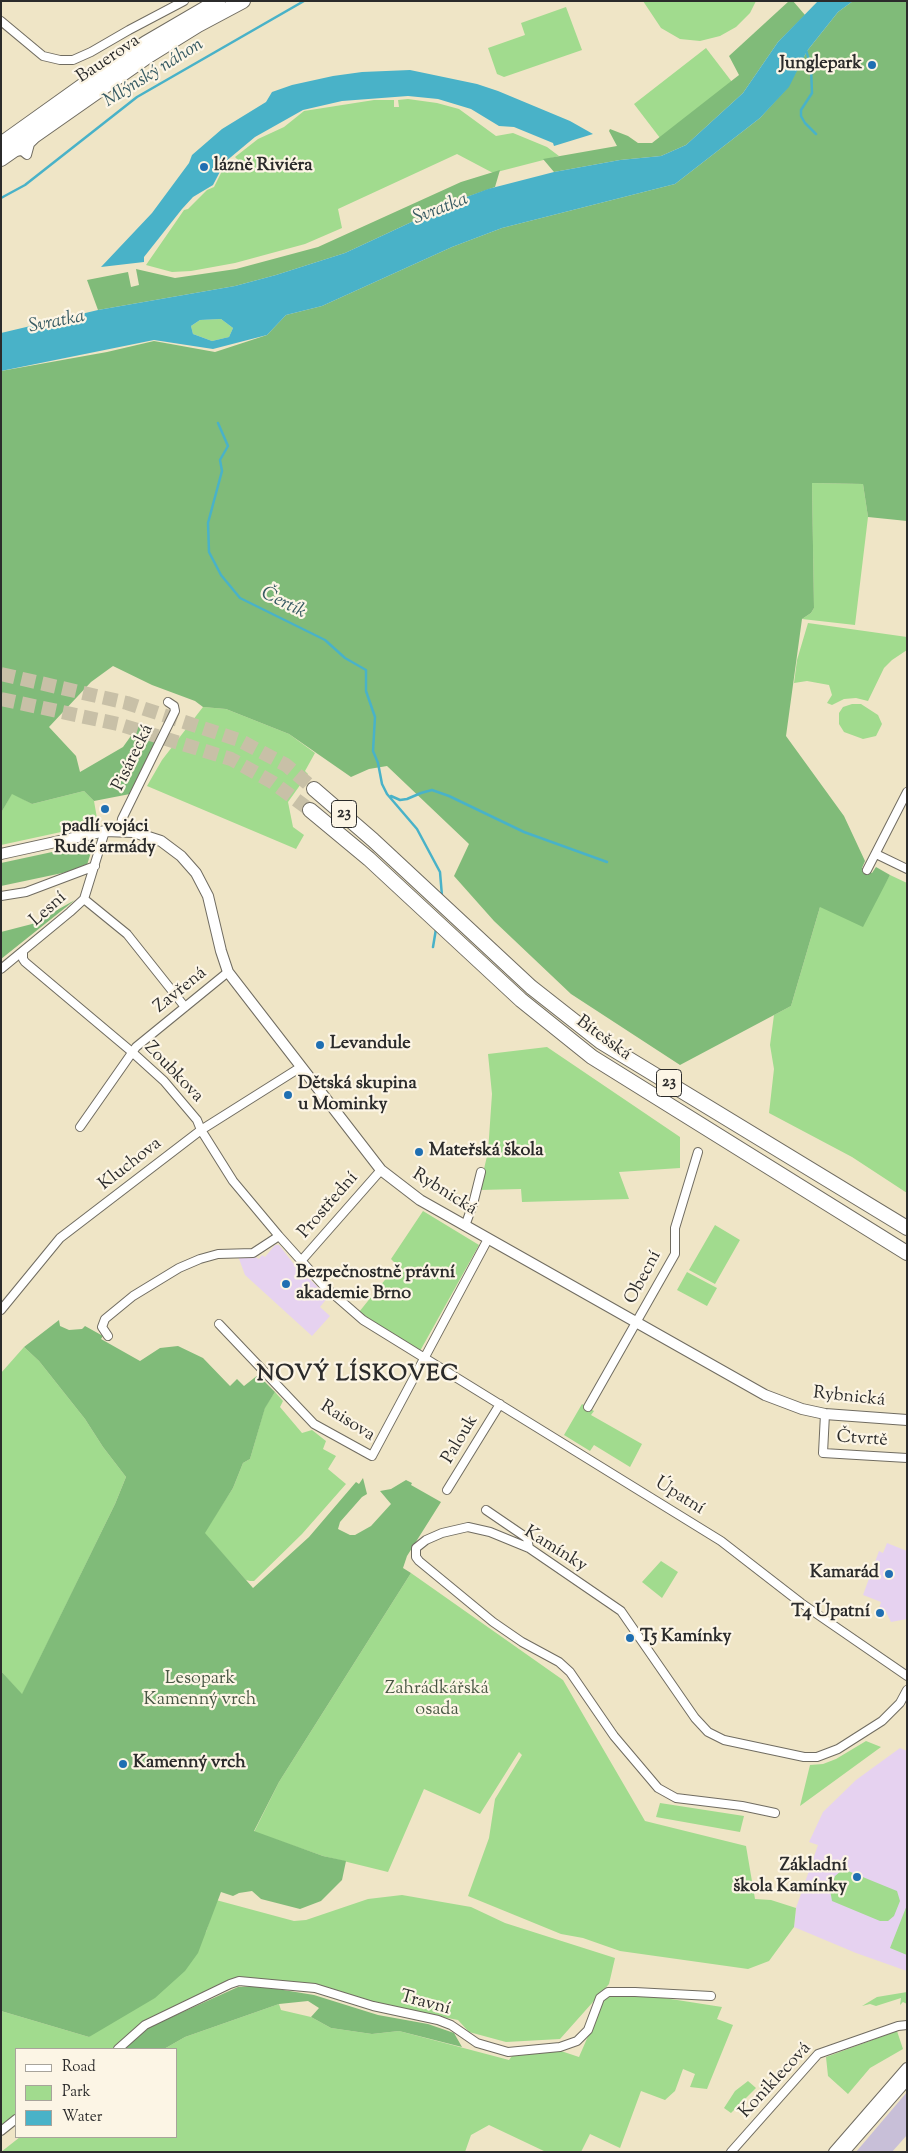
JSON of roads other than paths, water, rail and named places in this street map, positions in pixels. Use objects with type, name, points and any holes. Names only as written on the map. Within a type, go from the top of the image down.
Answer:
[{"type":"highway","points":[[1,144],[146,43],[218,1]]},
{"type":"highway","name":"Bauerova","points":[[1,159],[148,56],[198,25],[243,1]]},
{"type":"highway","name":"Bítešská","points":[[314,789],[373,840],[531,987],[601,1042],[907,1228]]},
{"type":"highway","name":"Bítešská","points":[[310,810],[369,859],[521,1000],[592,1057],[907,1253]]},
{"type":"highway","points":[[838,1211],[907,1264]]},
{"type":"street","points":[[1,21],[43,56],[60,60],[73,60],[184,1]]},
{"type":"street","name":"Pisárecká","points":[[120,831],[122,819],[175,711],[174,706],[168,702]]},
{"type":"street","points":[[867,870],[907,792]]},
{"type":"street","points":[[1,854],[106,832]]},
{"type":"street","name":"Rybnická","points":[[106,832],[133,832],[161,841],[181,856],[196,873],[208,896],[220,951],[228,972],[380,1170],[420,1200],[765,1395],[802,1409],[825,1414],[907,1420]]},
{"type":"street","name":"Lesní","points":[[1,969],[23,953],[84,899],[106,832]]},
{"type":"street","points":[[876,854],[907,869]]},
{"type":"street","points":[[1,896],[26,892],[94,866]]},
{"type":"street","points":[[84,899],[127,934],[185,1007]]},
{"type":"street","name":"Zoubkova","points":[[23,953],[22,959],[25,962],[132,1052],[179,1097],[197,1120],[201,1130],[233,1181],[324,1286],[363,1320],[425,1358]]},
{"type":"street","name":"Zavřená","points":[[80,1127],[132,1052],[228,972]]},
{"type":"street","name":"Kluchova","points":[[1,1310],[60,1238],[201,1130],[301,1067]]},
{"type":"street","name":"Obecní","points":[[588,1407],[675,1254],[675,1228],[698,1152]]},
{"type":"street","name":"Prostřední","points":[[301,1261],[380,1170]]},
{"type":"street","points":[[465,1226],[481,1172]]},
{"type":"street","points":[[108,1336],[102,1327],[105,1320],[133,1296],[179,1268],[218,1254],[253,1253],[279,1236]]},
{"type":"street","name":"Raisova","points":[[219,1324],[314,1424],[372,1456],[488,1239]]},
{"type":"street","name":"Úpatní","points":[[425,1358],[722,1541],[801,1603],[907,1676]]},
{"type":"street","name":"Palouk","points":[[447,1490],[500,1404]]},
{"type":"street","name":"Čtvrtě","points":[[825,1414],[823,1453],[907,1458]]},
{"type":"street","points":[[486,1510],[527,1538],[529,1548]]},
{"type":"street","name":"Kamínky","points":[[775,1814],[742,1806],[676,1798],[658,1788],[614,1736],[570,1672],[559,1662],[522,1642],[493,1622],[426,1567],[416,1557],[415,1552],[418,1545],[454,1529],[468,1527],[490,1532],[529,1548],[621,1611],[695,1718],[708,1732],[724,1740],[804,1757],[817,1756],[838,1749],[882,1721],[896,1707],[907,1690]]},
{"type":"street","name":"Travní","points":[[119,2048],[145,2025],[239,1981],[315,1988],[374,2006],[438,2020],[451,2025],[477,2044],[508,2052],[560,2047],[577,2041],[588,2030],[600,1998],[608,1992],[711,1996]]},
{"type":"street","name":"Koniklecová","points":[[731,2152],[818,2054],[873,2034],[907,2025]]},
{"type":"street","points":[[834,2152],[907,2068]]},
{"type":"street","points":[[844,2152],[907,2080]]},
{"type":"street","points":[[1,2131],[15,2120]]},
{"type":"water","name":"Svratka","points":[[818,1],[853,1],[838,12],[807,51],[789,87],[760,118],[675,184],[502,228],[452,247],[322,306],[286,315],[267,335],[213,349],[154,340],[1,371],[1,333],[98,310],[235,286],[345,253],[461,199],[488,189],[554,172],[620,160],[661,156],[686,145],[743,93],[778,42]],"holes":[[[221,319],[233,328],[229,337],[212,341],[193,334],[191,326],[200,320]]]},
{"type":"water","name":"lázně Riviéra","points":[[410,70],[477,84],[498,91],[570,121],[593,134],[554,146],[553,143],[514,127],[499,126],[471,109],[438,99],[408,96],[342,101],[303,110],[255,137],[225,162],[213,185],[193,197],[182,209],[144,257],[144,262],[101,267],[152,213],[189,163],[192,155],[222,129],[266,102],[272,92],[292,85],[333,76],[362,72]]},
{"type":"waterway","name":"Mlýnský náhon","points":[[1,198],[25,185],[137,97],[304,1]]},
{"type":"waterway","points":[[806,50],[811,67],[812,93],[801,110],[801,116],[816,134]]},
{"type":"waterway","name":"Čertík","points":[[218,423],[228,446],[220,460],[222,471],[208,523],[209,552],[221,575],[240,598],[325,640],[345,658],[366,670],[366,691],[375,717],[373,751],[378,763],[382,784],[387,794],[417,829],[440,872],[442,896]]},
{"type":"waterway","name":"Čertík","points":[[391,796],[400,800],[407,799],[432,790],[449,796],[524,832],[607,862]]},
{"type":"waterway","name":"Čertík","points":[[433,947],[436,929]]},
{"type":"tunnel","points":[[1,674],[127,703],[239,740],[286,765],[314,789]]},
{"type":"tunnel","points":[[1,699],[118,724],[231,759],[272,782],[310,810]]},
{"type":"place","name":"Junglepark","points":[[872,65]]},
{"type":"place","name":"lázně Riviéra","points":[[204,167]]},
{"type":"place","name":"padlí vojáci Rudé armády","points":[[105,809]]},
{"type":"place","name":"Levandule","points":[[320,1045]]},
{"type":"place","name":"Dětská skupina u Mominky","points":[[288,1095]]},
{"type":"place","name":"Mateřská škola","points":[[419,1152]]},
{"type":"place","name":"Bezpečnostně právní akademie Brno","points":[[286,1284]]},
{"type":"place","name":"Kamarád","points":[[889,1574]]},
{"type":"place","name":"T4 Úpatní","points":[[880,1613]]},
{"type":"place","name":"T5 Kamínky","points":[[630,1638]]},
{"type":"place","name":"Kamenný vrch","points":[[123,1764]]},
{"type":"place","name":"Základní škola Kamínky","points":[[857,1877]]},
{"type":"district","name":"NOVÝ LÍSKOVEC","points":[[358,1376]]},
{"type":"park label","name":"Lesopark Kamenný vrch","points":[[200,1690]]},
{"type":"park label","name":"Zahrádkářská osada","points":[[437,1700]]}]
